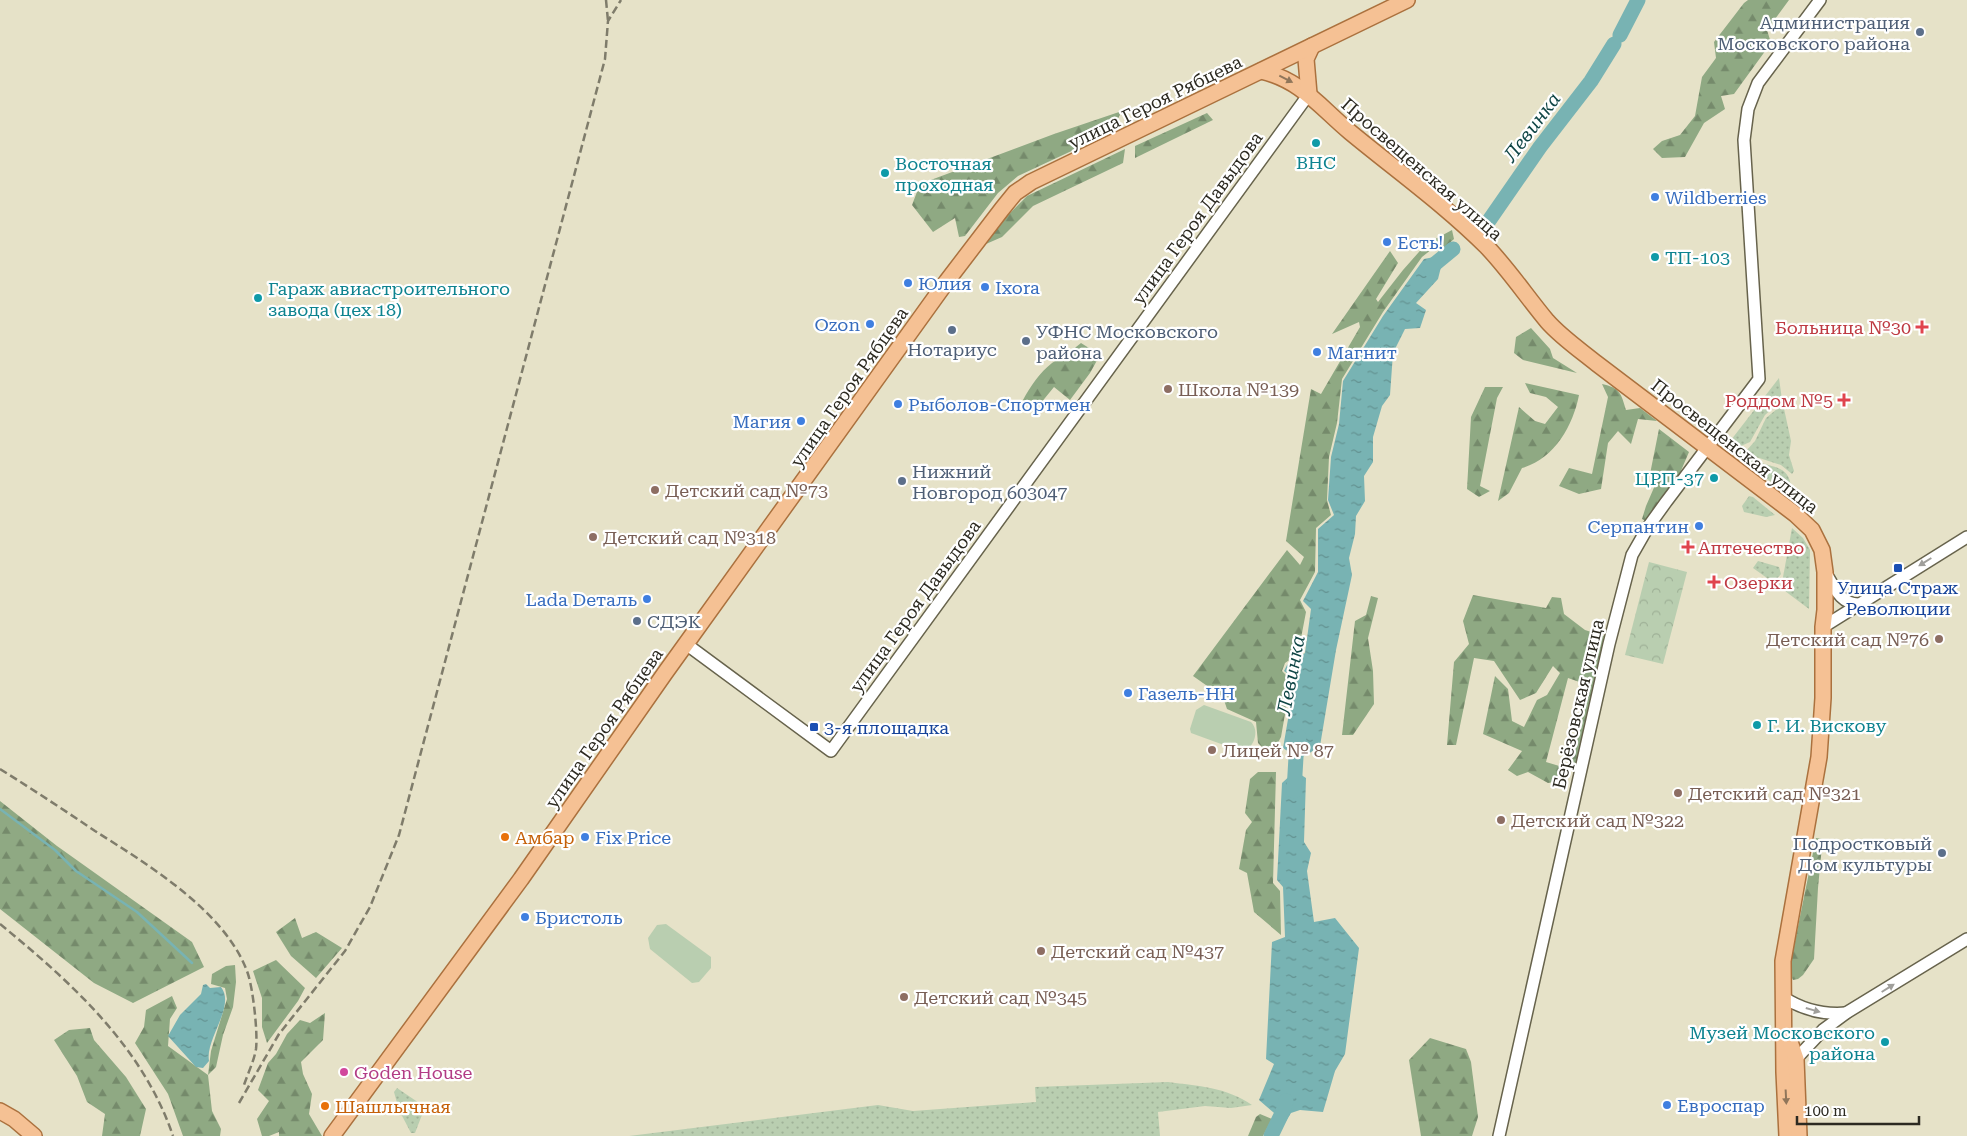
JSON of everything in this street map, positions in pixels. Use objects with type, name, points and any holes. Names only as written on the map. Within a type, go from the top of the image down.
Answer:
[{"type":"main road","name":"улица Героя Рябцева","points":[[332,1136],[522,879],[686,644],[947,281],[1015,193],[1031,182],[1407,0]]},
{"type":"main road","points":[[1309,94],[1306,59],[1312,46]]},
{"type":"main road","name":"Просвещенская улица","points":[[1261,72],[1278,75],[1309,94],[1352,134],[1452,215],[1487,248],[1548,322],[1567,339],[1795,514],[1812,530],[1822,550],[1825,572],[1823,627],[1824,698],[1819,757],[1783,961],[1785,1025]]},
{"type":"main road","points":[[1785,1025],[1796,1059],[1800,1136]]},
{"type":"main road","points":[[1785,1025],[1784,1072],[1787,1136]]},
{"type":"main road","points":[[0,1111],[14,1119],[34,1136]]},
{"type":"street","name":"Берёзовская улица","points":[[1499,1136],[1627,571],[1637,546],[1648,527],[1758,379],[1744,140],[1748,109],[1758,83],[1820,0]]},
{"type":"street","name":"улица Героя Давыдова","points":[[686,644],[831,751],[1309,94]]},
{"type":"street","points":[[1823,627],[1967,537]]},
{"type":"street","points":[[1825,572],[1842,598],[1849,603],[1858,604]]},
{"type":"street","points":[[1796,1059],[1823,1030],[1846,1013],[1967,939]]},
{"type":"street","points":[[1784,997],[1796,1005],[1828,1014],[1846,1013]]},
{"type":"green space","points":[[1748,0],[1789,0],[1767,30],[1771,43],[1734,94],[1721,96],[1725,109],[1704,123],[1685,157],[1662,158],[1653,149],[1662,141],[1680,135],[1695,116],[1702,77],[1716,58],[1714,42]]},
{"type":"green space","points":[[1122,111],[1110,133],[1018,176],[998,193],[965,236],[959,237],[955,218],[933,232],[912,205],[920,184]]},
{"type":"green space","points":[[1207,113],[1213,120],[1135,158],[1135,146]]},
{"type":"green space","points":[[1125,149],[1123,163],[1033,206],[1002,237],[986,244],[1003,220],[1027,196]]},
{"type":"green space","points":[[1452,230],[1454,239],[1444,248],[1432,249],[1422,257],[1383,312],[1342,379],[1337,423],[1329,457],[1327,500],[1331,515],[1316,528],[1315,572],[1300,600],[1306,612],[1298,654],[1285,663],[1282,671],[1291,680],[1281,737],[1271,756],[1258,743],[1256,722],[1227,709],[1223,697],[1193,676],[1287,550],[1300,565],[1304,557],[1286,541],[1311,389],[1321,394],[1360,327],[1359,322],[1332,334],[1390,251],[1398,263],[1376,299],[1378,302],[1426,244]]},
{"type":"green space","points":[[1531,328],[1550,349],[1553,358],[1577,373],[1523,360],[1514,353],[1516,337]]},
{"type":"green space","points":[[1081,343],[1100,355],[1090,373],[1070,400],[1054,387],[1036,409],[1023,400],[1043,371]]},
{"type":"green space","points":[[1779,378],[1782,400],[1765,415],[1750,442],[1732,450],[1730,446],[1731,440]]},
{"type":"green space","points":[[1525,383],[1579,395],[1572,418],[1560,440],[1544,457],[1522,468],[1509,493],[1498,501],[1519,407],[1535,421],[1545,424],[1558,407],[1546,397],[1530,393]]},
{"type":"green space","points":[[1602,384],[1613,387],[1619,392],[1626,410],[1640,408],[1657,421],[1638,419],[1631,444],[1618,431],[1608,443],[1601,489],[1579,494],[1559,486],[1569,468],[1592,474],[1608,397]]},
{"type":"green space","points":[[1485,387],[1503,387],[1497,398],[1480,486],[1490,491],[1479,497],[1467,489],[1471,417]]},
{"type":"green space","points":[[1783,404],[1791,441],[1789,455],[1794,471],[1792,474],[1781,465],[1750,455],[1747,450],[1755,441],[1766,418]]},
{"type":"green space","points":[[1659,429],[1689,452],[1677,480],[1648,522],[1642,519],[1656,483],[1650,474]]},
{"type":"green space","points":[[1739,452],[1754,460],[1779,468],[1787,475],[1791,487],[1783,491],[1735,454]]},
{"type":"green space","points":[[1749,496],[1753,497],[1775,515],[1766,517],[1744,512],[1742,506]]},
{"type":"green space","points":[[1792,528],[1803,538],[1810,550],[1809,609],[1781,588]]},
{"type":"green space","points":[[1758,561],[1779,567],[1781,574],[1774,583],[1753,568]]},
{"type":"green space","points":[[1649,562],[1687,572],[1663,664],[1625,655]]},
{"type":"green space","points":[[1473,595],[1546,608],[1552,597],[1561,598],[1564,614],[1585,630],[1604,636],[1578,769],[1569,763],[1588,685],[1568,678],[1546,762],[1566,768],[1559,781],[1548,783],[1528,772],[1517,776],[1508,770],[1522,751],[1483,734],[1495,676],[1508,689],[1512,721],[1524,727],[1537,700],[1547,695],[1560,673],[1553,666],[1536,693],[1520,700],[1494,661],[1474,658],[1456,745],[1447,745],[1454,662],[1469,644],[1463,621]]},
{"type":"green space","points":[[1371,596],[1378,598],[1368,638],[1373,671],[1374,704],[1353,735],[1342,735],[1355,621],[1366,615]]},
{"type":"green space","points":[[1204,705],[1251,722],[1254,726],[1255,734],[1253,743],[1247,750],[1243,752],[1191,733],[1190,729],[1196,710]]},
{"type":"green space","points":[[1258,772],[1276,772],[1273,883],[1280,891],[1281,935],[1254,912],[1247,873],[1239,869],[1246,830],[1252,822],[1245,813],[1250,779]]},
{"type":"green space","points":[[0,801],[57,846],[192,942],[204,967],[133,1003],[94,983],[0,909]]},
{"type":"green space","points":[[1816,838],[1822,839],[1822,846],[1814,959],[1803,975],[1793,980],[1791,976],[1792,956]]},
{"type":"green space","points":[[295,918],[302,938],[316,932],[342,948],[316,978],[291,956],[276,932]]},
{"type":"green space","points":[[666,924],[711,957],[711,968],[699,982],[692,983],[650,949],[648,938],[657,925]]},
{"type":"green space","points":[[276,960],[305,988],[298,1001],[267,1043],[262,1027],[262,998],[253,971]]},
{"type":"green space","points":[[235,965],[236,982],[233,1007],[223,1035],[216,1067],[208,1075],[211,1051],[227,999],[225,988],[211,984],[212,974],[226,966]]},
{"type":"green space","points":[[172,996],[177,1008],[170,1019],[168,1046],[208,1075],[212,1111],[221,1129],[220,1136],[183,1136],[168,1094],[135,1043],[144,1027],[146,1010]]},
{"type":"green space","points":[[325,1013],[323,1040],[301,1062],[303,1074],[312,1094],[309,1114],[322,1136],[279,1136],[279,1132],[269,1136],[262,1136],[257,1119],[269,1101],[258,1090],[268,1063],[276,1054],[287,1034],[300,1020],[310,1023]]},
{"type":"green space","points":[[90,1028],[94,1040],[126,1077],[146,1109],[140,1136],[102,1136],[105,1114],[87,1102],[77,1076],[54,1040],[69,1030]]},
{"type":"green space","points":[[1430,1038],[1466,1049],[1471,1062],[1478,1117],[1472,1136],[1421,1136],[1409,1060]]},
{"type":"green space","points":[[1168,1082],[1222,1091],[1232,1094],[1252,1105],[1231,1108],[1205,1106],[1158,1112],[1160,1136],[629,1136],[878,1105],[913,1111],[1036,1102],[1035,1087]]},
{"type":"green space","points":[[397,1088],[425,1107],[415,1133],[411,1133],[399,1110],[394,1092]]},
{"type":"green space","points":[[1260,1114],[1272,1119],[1263,1136],[1248,1136],[1256,1117]]},
{"type":"water","points":[[1444,255],[1438,279],[1416,303],[1426,310],[1420,328],[1405,329],[1393,353],[1390,395],[1382,406],[1373,437],[1373,462],[1364,476],[1365,501],[1356,516],[1355,534],[1349,558],[1352,575],[1336,650],[1320,746],[1306,755],[1298,756],[1283,748],[1295,679],[1284,671],[1287,665],[1305,653],[1311,609],[1303,601],[1318,572],[1318,529],[1334,515],[1328,500],[1331,457],[1339,424],[1343,381],[1383,316],[1424,259]]},
{"type":"water","points":[[1295,771],[1306,778],[1304,842],[1311,853],[1307,871],[1314,922],[1335,918],[1359,948],[1345,1054],[1335,1071],[1323,1112],[1300,1110],[1291,1113],[1286,1121],[1259,1100],[1274,1064],[1266,1059],[1272,942],[1285,937],[1283,887],[1277,880],[1282,783]]},
{"type":"water","points":[[206,984],[210,988],[221,987],[225,995],[225,1003],[211,1043],[209,1061],[203,1068],[196,1067],[168,1036],[180,1015],[201,994],[203,985]]},
{"type":"waterway","name":"Левинка","points":[[1620,35],[1638,0]]},
{"type":"waterway","name":"Левинка","points":[[1478,230],[1488,222],[1540,147],[1591,81],[1614,44]]},
{"type":"waterway","name":"Левинка","points":[[1430,268],[1453,249]]},
{"type":"waterway","name":"Левинка","points":[[1294,791],[1299,737]]},
{"type":"waterway","points":[[0,809],[55,850],[76,871],[137,912],[192,963]]},
{"type":"waterway","name":"Левинка","points":[[1271,1136],[1286,1101]]},
{"type":"railway","points":[[606,0],[608,21]]},
{"type":"railway","points":[[239,1103],[279,1034],[345,951],[370,907],[399,835],[605,59],[608,21],[621,0]]},
{"type":"railway","points":[[0,769],[161,874],[204,910],[223,930],[238,951],[248,974],[253,1000],[256,1049],[244,1085]]},
{"type":"railway","points":[[0,924],[53,969],[102,1018],[124,1045],[143,1073],[160,1104],[173,1136]]},
{"type":"place","name":"Администрация Московского района","points":[[1920,32]]},
{"type":"place","name":"ВНС","points":[[1316,143]]},
{"type":"place","name":"Восточная проходная","points":[[885,173]]},
{"type":"place","name":"Wildberries","points":[[1655,197]]},
{"type":"place","name":"Есть!","points":[[1387,242]]},
{"type":"place","name":"ТП-103","points":[[1655,257]]},
{"type":"place","name":"Юлия","points":[[908,283]]},
{"type":"place","name":"Ixora","points":[[985,287]]},
{"type":"place","name":"Гараж авиастроительного завода (цех 18)","points":[[258,298]]},
{"type":"place","name":"Ozon","points":[[870,324]]},
{"type":"place","name":"Больница №30","points":[[1922,327]]},
{"type":"place","name":"Нотариус","points":[[952,330]]},
{"type":"place","name":"УФНС Московского района","points":[[1026,341]]},
{"type":"place","name":"Магнит","points":[[1317,352]]},
{"type":"place","name":"Школа №139","points":[[1168,389]]},
{"type":"place","name":"Роддом №5","points":[[1844,400]]},
{"type":"place","name":"Рыболов-Спортмен","points":[[898,404]]},
{"type":"place","name":"Магия","points":[[801,421]]},
{"type":"place","name":"ЦРП-37","points":[[1714,478]]},
{"type":"place","name":"Нижний Новгород 603047","points":[[902,481]]},
{"type":"place","name":"Детский сад №73","points":[[655,490]]},
{"type":"place","name":"Серпантин","points":[[1699,526]]},
{"type":"place","name":"Детский сад №318","points":[[593,537]]},
{"type":"place","name":"Аптечество","points":[[1688,547]]},
{"type":"place","name":"Улица Страж Революции","points":[[1898,568]]},
{"type":"place","name":"Озерки","points":[[1714,582]]},
{"type":"place","name":"Lada Dеталь","points":[[647,599]]},
{"type":"place","name":"СДЭК","points":[[637,621]]},
{"type":"place","name":"Детский сад №76","points":[[1939,639]]},
{"type":"place","name":"Газель-НН","points":[[1128,693]]},
{"type":"place","name":"Г. И. Вискову","points":[[1757,725]]},
{"type":"place","name":"3-я площадка","points":[[814,727]]},
{"type":"place","name":"Лицей № 87","points":[[1212,750]]},
{"type":"place","name":"Детский сад №321","points":[[1678,793]]},
{"type":"place","name":"Детский сад №322","points":[[1501,820]]},
{"type":"place","name":"Амбар","points":[[505,837]]},
{"type":"place","name":"Fix Price","points":[[585,837]]},
{"type":"place","name":"Подростковый Дом культуры","points":[[1942,853]]},
{"type":"place","name":"Бристоль","points":[[525,917]]},
{"type":"place","name":"Детский сад №437","points":[[1041,951]]},
{"type":"place","name":"Детский сад №345","points":[[904,997]]},
{"type":"place","name":"Музей Московского района","points":[[1885,1042]]},
{"type":"place","name":"Goden House","points":[[344,1072]]},
{"type":"place","name":"Евроспар","points":[[1667,1105]]},
{"type":"place","name":"Шашлычная","points":[[325,1106]]}]
